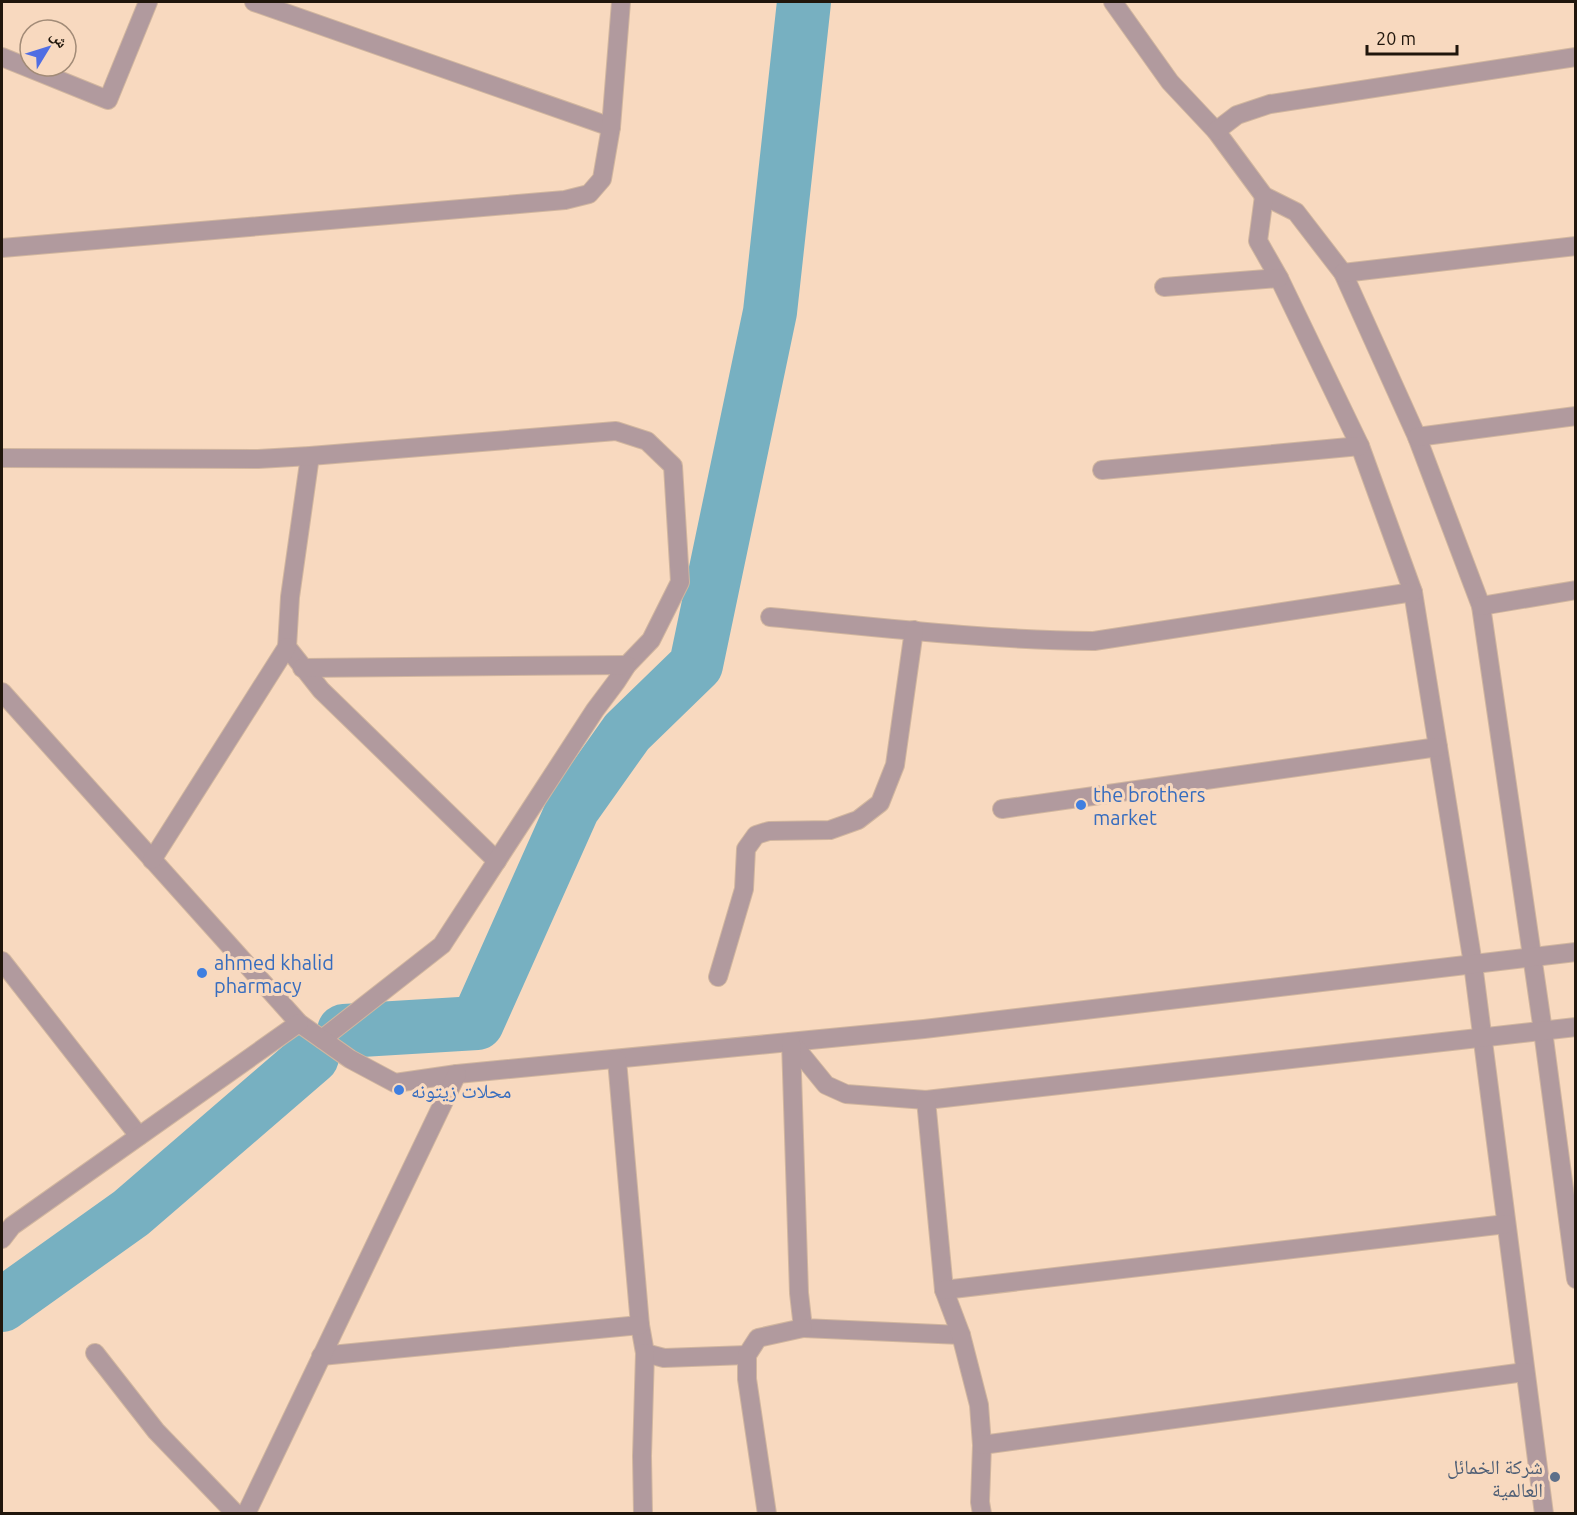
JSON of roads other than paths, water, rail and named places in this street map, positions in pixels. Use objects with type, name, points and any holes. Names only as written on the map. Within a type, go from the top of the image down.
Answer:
[{"type":"street","points":[[2,57],[108,100],[148,2]]},
{"type":"street","points":[[254,2],[611,127]]},
{"type":"street","points":[[2,248],[565,200],[590,194],[602,179],[611,127],[621,2]]},
{"type":"street","points":[[1113,2],[1170,82],[1216,131],[1264,196],[1296,212],[1344,273],[1417,436],[1481,606],[1572,1219],[1575,1279]]},
{"type":"street","points":[[1216,131],[1237,115],[1270,104],[1575,57]]},
{"type":"street","points":[[1264,196],[1258,241],[1280,278],[1360,446],[1413,592],[1473,964],[1544,1514]]},
{"type":"street","points":[[1344,273],[1575,246]]},
{"type":"street","points":[[1164,287],[1280,278]]},
{"type":"street","points":[[1417,436],[1575,416]]},
{"type":"street","points":[[2,458],[258,459],[616,431],[647,441],[673,466],[680,582],[651,640],[627,665],[442,945],[322,1039]]},
{"type":"street","points":[[1102,470],[1360,446]]},
{"type":"street","points":[[152,860],[287,647],[290,597],[310,456]]},
{"type":"street","points":[[1481,606],[1575,590]]},
{"type":"street","points":[[770,617],[1056,641],[1094,641],[1413,592]]},
{"type":"street","points":[[718,977],[744,889],[746,849],[756,835],[769,831],[830,830],[858,820],[880,803],[895,765],[914,630]]},
{"type":"street","points":[[287,647],[321,690],[497,861]]},
{"type":"street","points":[[302,668],[627,665]]},
{"type":"street","points":[[2,692],[299,1023],[350,1059],[395,1083],[457,1074],[924,1029],[1575,952]]},
{"type":"street","points":[[1002,809],[1438,747]]},
{"type":"street","points":[[2,961],[139,1136]]},
{"type":"street","points":[[5,1225],[139,1136],[299,1023]]},
{"type":"street","points":[[791,1042],[826,1085],[846,1094],[926,1100],[1575,1027]]},
{"type":"street","points":[[791,1042],[799,1293],[803,1328]]},
{"type":"street","points":[[617,1060],[640,1325],[645,1353],[643,1514]]},
{"type":"street","points":[[246,1514],[457,1074]]},
{"type":"street","points":[[926,1100],[945,1290],[961,1335],[979,1405],[982,1514]]},
{"type":"street","points":[[945,1290],[1506,1224]]},
{"type":"street","points":[[321,1356],[640,1325]]},
{"type":"street","points":[[767,1514],[747,1379],[747,1355],[758,1338],[803,1328],[961,1335]]},
{"type":"street","points":[[95,1353],[156,1431],[236,1514]]},
{"type":"street","points":[[645,1353],[664,1358],[747,1355]]},
{"type":"street","points":[[981,1445],[1526,1372]]},
{"type":"waterway","points":[[344,1031],[477,1023],[573,808],[627,732],[696,665],[770,312],[804,2]]},
{"type":"waterway","points":[[2,1305],[131,1213],[312,1057]]},
{"type":"place","name":"the brothers market","points":[[1081,805]]},
{"type":"place","name":"ahmed khalid pharmacy","points":[[202,973]]},
{"type":"place","name":"محلات زيتونه","points":[[399,1090]]},
{"type":"place","name":"شركة الخمائل العالمية","points":[[1555,1477]]}]
